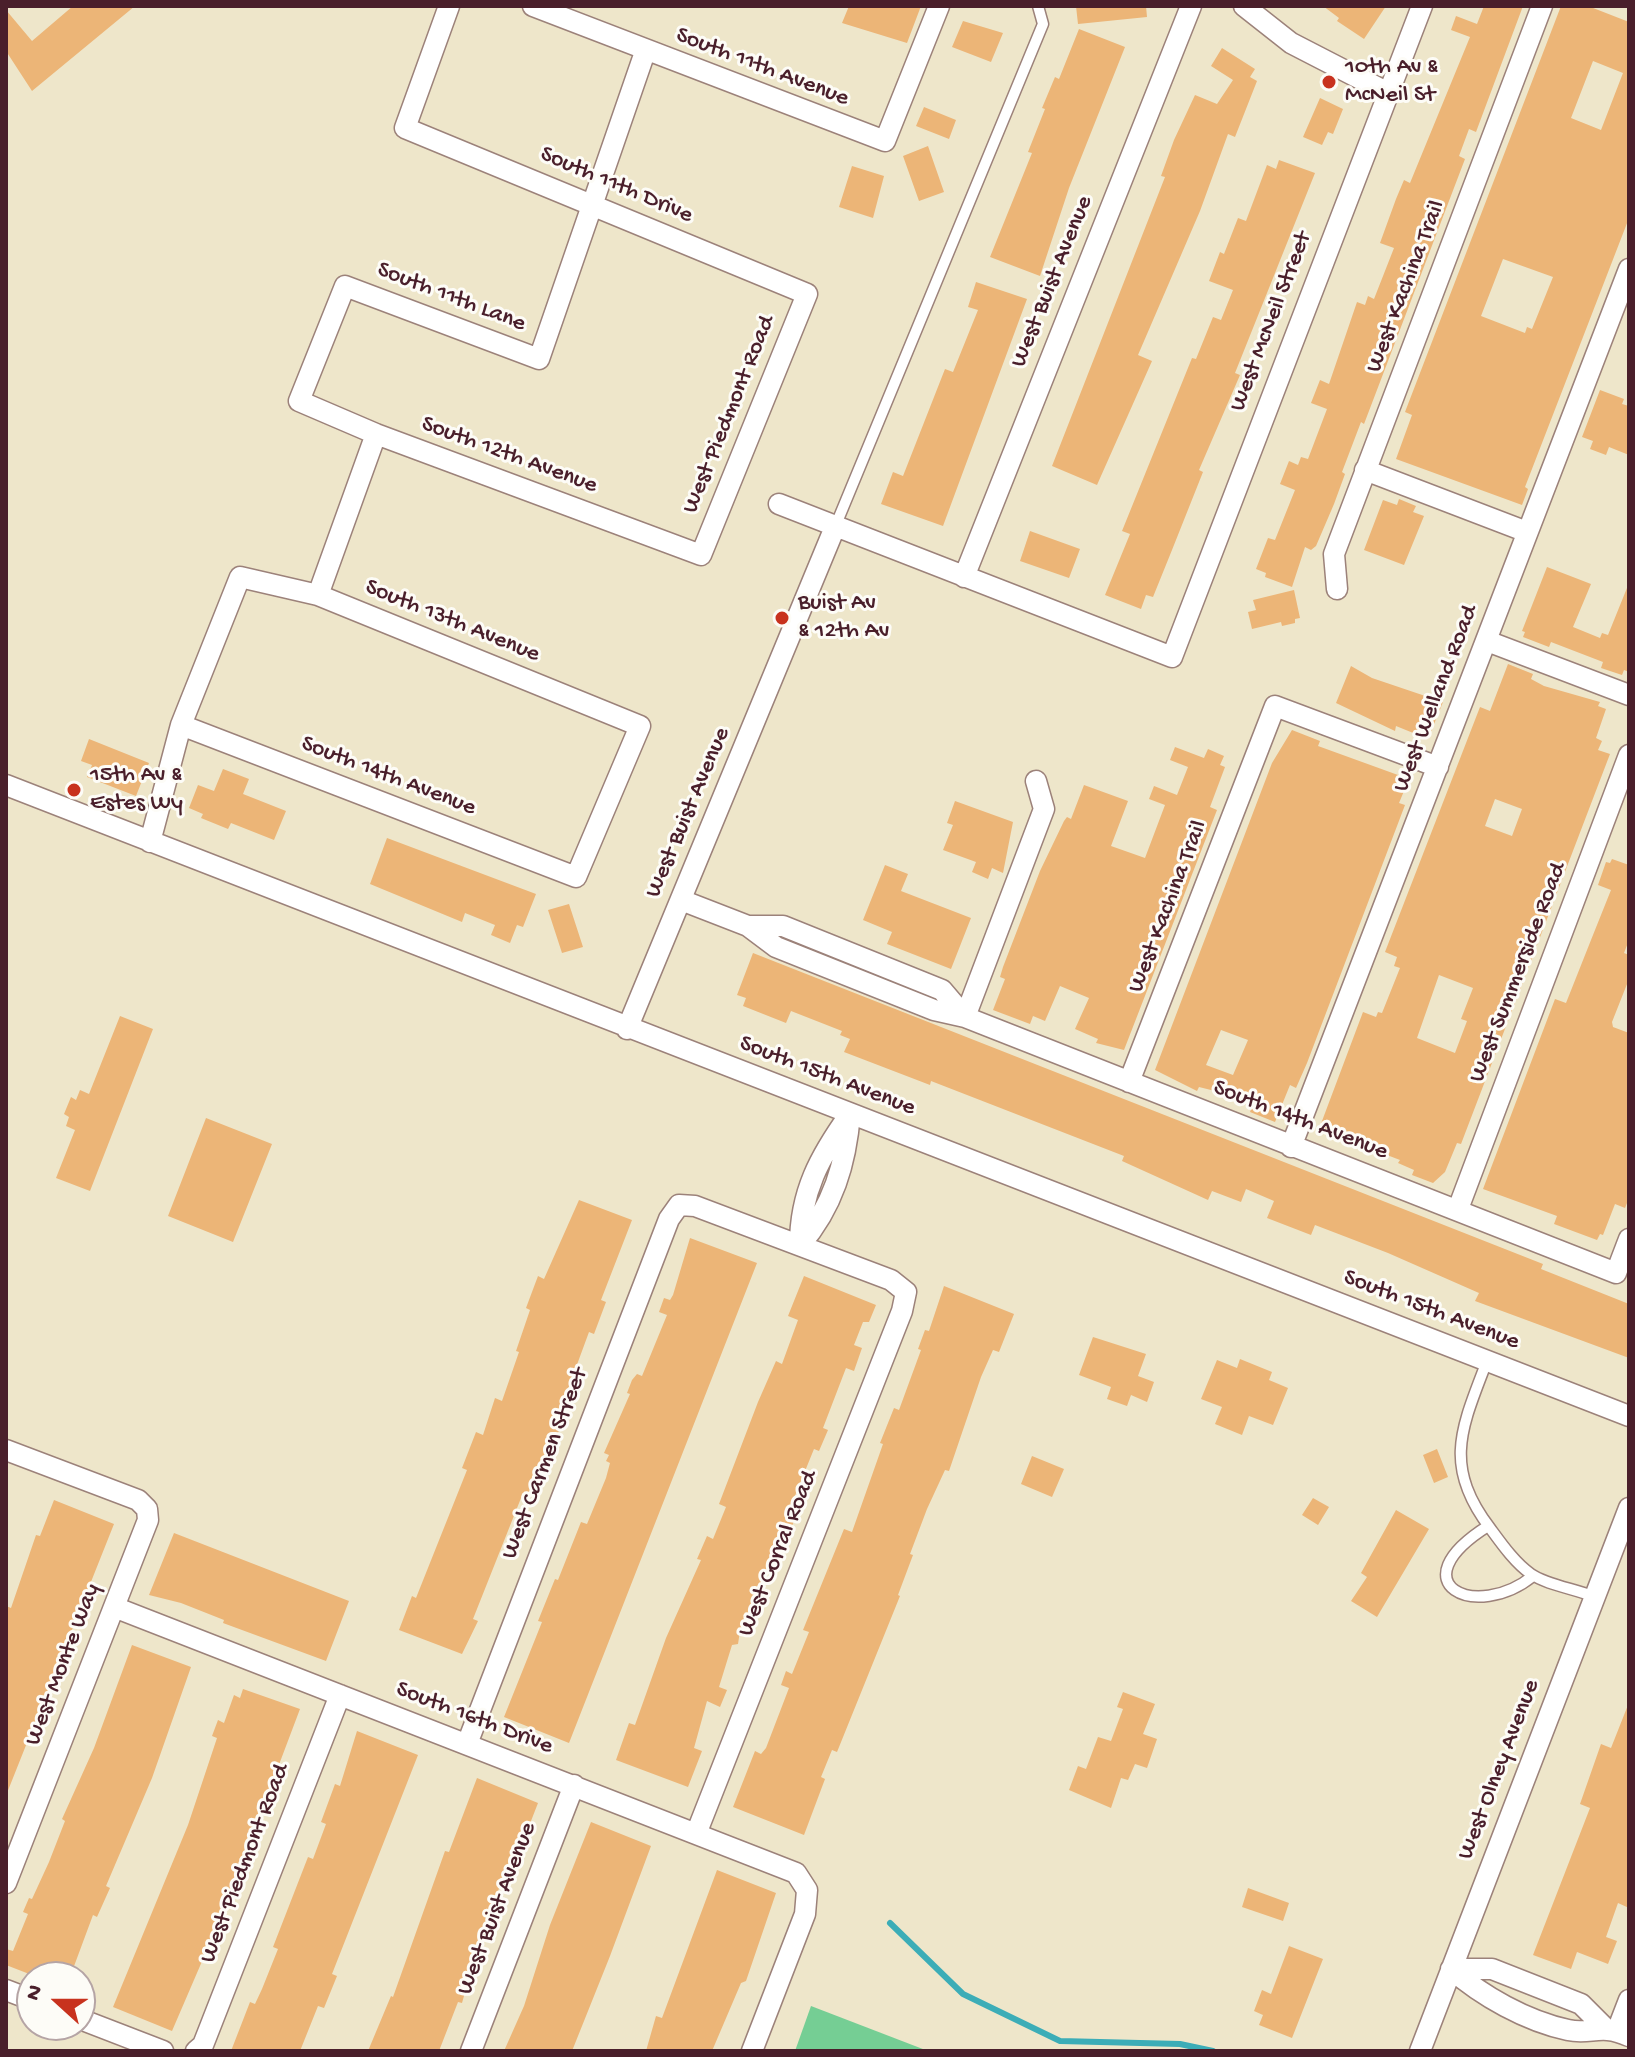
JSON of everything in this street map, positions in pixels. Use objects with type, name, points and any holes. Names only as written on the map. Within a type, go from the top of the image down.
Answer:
[{"type":"street","name":"South 11th Drive","points":[[449,6],[405,128],[807,294]]},
{"type":"street","name":"South 11th Avenue","points":[[533,6],[645,52],[885,141],[939,6]]},
{"type":"street","name":"West Buist Avenue","points":[[964,577],[1191,6]]},
{"type":"street","points":[[1244,6],[1291,43],[1388,93]]},
{"type":"street","name":"West McNeil Street","points":[[964,577],[1172,657],[1422,6]]},
{"type":"street","name":"West Kachina Trail","points":[[1337,589],[1334,554],[1542,6]]},
{"type":"street","points":[[594,205],[645,52]]},
{"type":"street","name":"South 11th Lane","points":[[299,401],[345,286],[539,359],[594,205]]},
{"type":"street","name":"West Welland Road","points":[[1291,1147],[1527,532],[1622,309],[1629,269]]},
{"type":"street","name":"West Piedmont Road","points":[[701,555],[807,294]]},
{"type":"street","name":"South 12th Avenue","points":[[299,401],[376,434],[701,555]]},
{"type":"street","points":[[318,595],[376,434]]},
{"type":"street","points":[[1365,470],[1527,532]]},
{"type":"street","points":[[779,504],[964,577]]},
{"type":"street","name":"West Buist Avenue","points":[[627,1029],[835,527]]},
{"type":"street","name":"South 13th Avenue","points":[[181,725],[240,577],[318,595],[640,726],[576,877]]},
{"type":"street","points":[[1487,641],[1629,695]]},
{"type":"street","name":"West Kachina Trail","points":[[1129,1082],[1275,706],[1438,767]]},
{"type":"street","points":[[150,842],[181,725]]},
{"type":"street","name":"South 14th Avenue","points":[[181,725],[576,877]]},
{"type":"street","name":"West Summerside Road","points":[[1458,1209],[1629,755]]},
{"type":"street","points":[[965,1017],[1044,809],[1036,781]]},
{"type":"street","name":"South 15th Avenue","points":[[6,785],[1629,1416]]},
{"type":"street","name":"South 14th Avenue","points":[[681,900],[748,926],[776,947],[934,1010],[965,1017],[1616,1273],[1629,1239]]},
{"type":"street","name":"South 14th Avenue","points":[[748,926],[783,926],[942,990],[965,1017]]},
{"type":"street","points":[[800,956],[808,936]]},
{"type":"street","points":[[800,1245],[800,1211],[825,1149],[850,1114]]},
{"type":"street","points":[[800,1245],[821,1221],[846,1157],[850,1114]]},
{"type":"street","points":[[811,1183],[833,1191]]},
{"type":"street","name":"West Carmen Street","points":[[467,1744],[669,1219],[679,1205],[695,1206],[800,1245]]},
{"type":"street","name":"West Corral Road","points":[[696,1834],[902,1311],[906,1292],[891,1280],[800,1245]]},
{"type":"street","name":"West Monte Way","points":[[6,1450],[138,1500],[147,1509],[148,1520],[6,1883]]},
{"type":"street","name":"West Olney Avenue","points":[[1420,2051],[1629,1508]]},
{"type":"street","name":"South 16th Drive","points":[[114,1607],[796,1873],[807,1890],[805,1914],[752,2051]]},
{"type":"street","name":"West Piedmont Road","points":[[196,2051],[203,2045],[340,1695]]},
{"type":"street","name":"West Buist Avenue","points":[[471,2051],[574,1785]]},
{"type":"street","points":[[1451,1969],[1482,1996],[1569,2030],[1617,2031]]},
{"type":"street","points":[[1451,1969],[1492,1969],[1581,2004],[1617,2031]]},
{"type":"street","points":[[1617,2031],[1629,2000]]},
{"type":"street","points":[[96,2025],[163,2051]]},
{"type":"lane","points":[[835,527],[1043,24],[1038,6]]},
{"type":"lane","points":[[1487,1361],[1464,1424],[1459,1451],[1466,1488],[1488,1526],[1533,1576],[1595,1597]]},
{"type":"lane","points":[[1488,1526],[1459,1546],[1448,1561],[1444,1579],[1449,1589],[1460,1594],[1483,1596],[1521,1586],[1533,1576]]},
{"type":"green space","points":[[811,2006],[928,2051],[795,2051]]},
{"type":"building","points":[[73,6],[135,6],[32,91],[6,51],[6,10],[32,41]]},
{"type":"building","points":[[849,6],[921,6],[907,43],[842,23]]},
{"type":"building","points":[[1076,6],[1146,6],[1147,17],[1078,24]]},
{"type":"building","points":[[1323,6],[1386,6],[1364,39],[1337,21],[1339,18]]},
{"type":"building","points":[[1484,6],[1523,6],[1476,132],[1469,129],[1459,156],[1465,159],[1364,424],[1361,422],[1342,472],[1345,474],[1334,504],[1316,546],[1311,550],[1305,547],[1292,587],[1265,577],[1266,573],[1256,569],[1268,538],[1275,540],[1295,490],[1280,484],[1289,461],[1298,465],[1301,457],[1308,459],[1327,409],[1311,403],[1320,380],[1329,384],[1357,302],[1365,305],[1368,296],[1374,299],[1394,248],[1380,243],[1404,180],[1410,183],[1470,37],[1451,30],[1456,16],[1477,24]]},
{"type":"building","points":[[1561,6],[1588,6],[1629,22],[1629,218],[1525,487],[1528,489],[1522,505],[1396,459],[1412,415],[1405,412]],"holes":[[[1593,61],[1623,73],[1601,130],[1571,118]],[[1503,259],[1553,277],[1532,329],[1527,327],[1525,333],[1481,316]]]},
{"type":"building","points":[[963,21],[1003,33],[991,62],[952,47]]},
{"type":"building","points":[[1079,29],[1125,47],[1069,188],[1040,276],[990,257],[1032,153],[1028,152],[1045,109],[1042,108],[1055,77],[1059,79]]},
{"type":"building","points":[[1222,48],[1255,69],[1250,77],[1257,81],[1235,137],[1228,134],[1200,211],[1138,355],[1152,361],[1097,485],[1052,466],[1165,177],[1161,176],[1174,140],[1195,95],[1217,104],[1233,80],[1211,66]]},
{"type":"building","points":[[1320,98],[1343,109],[1333,134],[1328,132],[1322,145],[1303,137]]},
{"type":"building","points":[[924,107],[956,120],[949,139],[916,126]]},
{"type":"building","points":[[928,146],[944,192],[919,201],[903,156]]},
{"type":"building","points":[[1279,160],[1315,173],[1235,373],[1240,375],[1199,470],[1203,472],[1172,550],[1153,597],[1146,595],[1141,609],[1105,595],[1130,534],[1122,531],[1192,358],[1196,359],[1213,317],[1221,320],[1233,290],[1209,281],[1220,252],[1224,254],[1238,218],[1246,221],[1267,165],[1276,169]]},
{"type":"building","points":[[852,166],[884,176],[873,218],[839,207]]},
{"type":"building","points":[[976,282],[1027,299],[943,526],[881,504],[893,472],[903,476],[945,369],[953,372],[978,310],[968,307]]},
{"type":"building","points":[[1600,390],[1624,399],[1622,404],[1629,406],[1629,455],[1609,447],[1606,455],[1590,449],[1593,441],[1582,437]]},
{"type":"building","points":[[1399,499],[1416,506],[1413,512],[1424,516],[1404,565],[1364,550],[1383,500],[1397,505]]},
{"type":"building","points":[[1030,531],[1080,549],[1069,578],[1020,561]]},
{"type":"building","points":[[1547,567],[1591,584],[1573,627],[1600,638],[1602,633],[1608,635],[1629,583],[1629,672],[1624,670],[1622,675],[1601,668],[1603,662],[1551,642],[1549,647],[1523,637],[1525,632],[1522,631]]},
{"type":"building","points":[[1294,590],[1300,618],[1295,619],[1295,623],[1282,626],[1281,622],[1252,629],[1248,612],[1256,610],[1253,600]]},
{"type":"building","points":[[1508,664],[1533,674],[1531,679],[1544,686],[1600,702],[1598,706],[1606,709],[1596,738],[1602,741],[1598,750],[1610,754],[1461,1144],[1457,1143],[1445,1172],[1433,1183],[1412,1175],[1414,1170],[1398,1163],[1400,1160],[1319,1129],[1363,1012],[1376,1017],[1378,1012],[1382,1013],[1400,968],[1394,966],[1397,957],[1385,952],[1480,707],[1490,711]],"holes":[[[1495,799],[1522,809],[1512,836],[1485,826]],[[1439,975],[1473,988],[1461,1019],[1467,1021],[1455,1053],[1417,1038]]]},
{"type":"building","points":[[1351,666],[1372,678],[1443,702],[1428,739],[1396,726],[1395,731],[1336,703]]},
{"type":"building","points":[[1292,730],[1320,741],[1318,746],[1409,779],[1399,803],[1405,805],[1307,1063],[1296,1088],[1290,1085],[1275,1122],[1250,1112],[1252,1107],[1211,1090],[1199,1087],[1197,1091],[1155,1070],[1272,763]],"holes":[[[1221,1030],[1248,1040],[1233,1075],[1206,1065]]]},
{"type":"building","points":[[89,739],[149,763],[136,796],[87,777],[92,765],[81,761]]},
{"type":"building","points":[[1175,747],[1204,758],[1208,749],[1224,756],[1220,765],[1225,767],[1210,807],[1217,810],[1124,1050],[1096,1043],[1098,1039],[1075,1029],[1089,998],[1060,986],[1045,1021],[1033,1016],[1030,1024],[993,1010],[1005,979],[1000,977],[1003,967],[1040,871],[1064,821],[1067,817],[1071,819],[1084,785],[1128,801],[1111,846],[1145,858],[1165,805],[1149,799],[1154,786],[1177,795],[1188,767],[1170,760]]},
{"type":"building","points":[[223,769],[249,779],[243,794],[286,811],[274,840],[231,823],[228,829],[201,818],[203,814],[189,808],[198,785],[214,791]]},
{"type":"building","points":[[955,801],[1013,822],[1003,873],[992,868],[988,879],[972,872],[976,862],[943,850],[953,825],[947,823]]},
{"type":"building","points":[[387,838],[536,894],[523,927],[517,925],[510,943],[491,935],[495,925],[465,913],[462,922],[370,884]]},
{"type":"building","points":[[1612,859],[1629,865],[1629,940],[1624,953],[1629,955],[1629,979],[1612,1022],[1613,1027],[1629,1033],[1629,1198],[1625,1208],[1615,1204],[1603,1235],[1600,1234],[1597,1240],[1554,1224],[1557,1216],[1483,1189],[1555,999],[1566,1003],[1611,890],[1598,885],[1606,862],[1610,863]]},
{"type":"building","points":[[885,865],[908,874],[901,891],[971,918],[951,969],[887,944],[892,932],[863,920]]},
{"type":"building","points":[[569,904],[583,947],[562,953],[548,910]]},
{"type":"building","points":[[753,953],[1543,1264],[1541,1269],[1629,1304],[1629,1358],[1475,1301],[1479,1293],[1388,1253],[1315,1225],[1311,1235],[1267,1218],[1274,1201],[1246,1189],[1241,1202],[1212,1191],[1208,1200],[1122,1161],[1124,1156],[931,1081],[930,1085],[844,1052],[850,1039],[840,1035],[842,1031],[791,1011],[786,1023],[743,1006],[746,998],[737,995]]},
{"type":"building","points":[[120,1016],[153,1029],[90,1191],[56,1178],[75,1130],[66,1126],[69,1117],[64,1114],[71,1097],[76,1100],[80,1090],[89,1094]]},
{"type":"building","points":[[206,1118],[272,1144],[233,1242],[168,1216]]},
{"type":"building","points":[[579,1200],[632,1220],[601,1300],[606,1302],[594,1334],[589,1332],[557,1419],[562,1420],[556,1440],[531,1496],[523,1493],[473,1619],[478,1621],[462,1654],[399,1630],[412,1596],[416,1598],[467,1470],[462,1468],[476,1432],[483,1435],[495,1398],[502,1401],[519,1352],[516,1351],[530,1310],[526,1308],[538,1276],[544,1279]]},
{"type":"building","points":[[690,1238],[757,1263],[569,1743],[504,1717],[542,1622],[538,1621],[555,1579],[558,1580],[581,1522],[587,1524],[606,1478],[610,1463],[606,1461],[609,1455],[604,1453],[630,1394],[627,1393],[632,1380],[637,1374],[642,1376],[667,1315],[659,1312],[664,1298],[670,1300],[673,1295]]},
{"type":"building","points":[[804,1276],[876,1305],[869,1322],[863,1322],[854,1345],[862,1348],[854,1371],[846,1368],[823,1428],[828,1430],[819,1451],[814,1449],[790,1508],[798,1511],[789,1534],[784,1532],[740,1631],[738,1644],[732,1645],[719,1687],[727,1690],[720,1707],[707,1701],[694,1748],[702,1751],[688,1787],[616,1760],[629,1723],[635,1725],[666,1638],[701,1560],[697,1559],[707,1536],[713,1539],[726,1507],[719,1504],[758,1402],[776,1361],[782,1364],[798,1320],[788,1316]]},
{"type":"building","points":[[944,1286],[1014,1314],[999,1352],[993,1350],[981,1377],[949,1471],[945,1470],[927,1509],[910,1554],[913,1555],[900,1596],[837,1752],[832,1750],[821,1777],[825,1779],[804,1835],[733,1807],[755,1751],[761,1754],[766,1748],[789,1688],[781,1685],[786,1671],[792,1674],[809,1632],[803,1630],[844,1529],[852,1532],[883,1444],[880,1443],[894,1408],[899,1410],[921,1350],[918,1349],[925,1330],[929,1331]]},
{"type":"building","points":[[1093,1337],[1146,1354],[1138,1376],[1154,1382],[1147,1402],[1131,1395],[1127,1406],[1107,1399],[1111,1387],[1079,1375]]},
{"type":"building","points":[[1240,1359],[1272,1372],[1269,1380],[1288,1388],[1273,1425],[1249,1416],[1242,1435],[1215,1424],[1222,1407],[1201,1399],[1217,1360],[1237,1368]]},
{"type":"building","points":[[1437,1449],[1448,1477],[1434,1483],[1423,1455]]},
{"type":"building","points":[[1032,1456],[1064,1469],[1052,1497],[1021,1484]]},
{"type":"building","points":[[1313,1498],[1329,1507],[1318,1525],[1302,1515]]},
{"type":"building","points":[[54,1500],[114,1524],[7,1793],[6,1606],[11,1608],[36,1535],[40,1536]]},
{"type":"building","points":[[1396,1510],[1429,1529],[1377,1617],[1351,1601],[1367,1577],[1361,1573]]},
{"type":"building","points":[[174,1533],[349,1601],[326,1661],[223,1623],[224,1620],[181,1603],[149,1595]]},
{"type":"building","points":[[132,1645],[191,1667],[152,1778],[106,1886],[110,1888],[97,1917],[93,1915],[76,1961],[16,1961],[16,1969],[6,1965],[6,1949],[13,1951],[28,1914],[23,1912],[49,1862],[65,1821],[62,1819],[94,1748]]},
{"type":"building","points":[[243,1689],[300,1709],[212,1942],[215,1943],[208,1961],[203,1959],[172,2031],[113,2007],[188,1825],[217,1738],[212,1736],[218,1720],[224,1723],[234,1695],[240,1698]]},
{"type":"building","points":[[1123,1692],[1155,1704],[1143,1734],[1157,1739],[1147,1768],[1135,1764],[1128,1780],[1121,1778],[1111,1808],[1069,1790],[1078,1766],[1086,1769],[1098,1737],[1111,1741],[1123,1709],[1117,1707]]},
{"type":"building","points":[[1628,1705],[1629,1908],[1618,1903],[1606,1937],[1617,1941],[1608,1964],[1577,1952],[1571,1969],[1533,1955],[1590,1808],[1580,1804],[1601,1744],[1611,1748]]},
{"type":"building","points":[[357,1731],[418,1755],[332,1974],[337,1976],[324,2008],[318,2006],[300,2051],[231,2051],[250,2002],[255,2004],[278,1949],[273,1947],[308,1857],[313,1859],[326,1824],[321,1822],[335,1784],[340,1786]]},
{"type":"building","points":[[477,1778],[538,1803],[517,1857],[512,1855],[499,1888],[488,1930],[483,1928],[462,2003],[458,2002],[439,2051],[368,2051],[393,1997],[445,1851],[449,1852]]},
{"type":"building","points":[[591,1822],[651,1846],[610,1956],[572,2051],[504,2051],[524,2006],[550,1925]]},
{"type":"building","points":[[717,1870],[776,1893],[746,1981],[741,1983],[712,2051],[646,2051],[656,2016],[662,2018]]},
{"type":"building","points":[[1248,1888],[1289,1903],[1283,1921],[1242,1907]]},
{"type":"building","points":[[1289,1946],[1323,1959],[1292,2038],[1259,2025],[1263,2015],[1254,2011],[1262,1990],[1271,1994]]},
{"type":"waterway","points":[[890,1923],[963,1994],[1060,2041],[1180,2044],[1213,2051]]},
{"type":"place","name":"10th Av & McNeil St","points":[[1329,82]]},
{"type":"place","name":"Buist Av & 12th Av","points":[[782,618]]},
{"type":"place","name":"15th Av & Estes Wy","points":[[74,790]]}]
